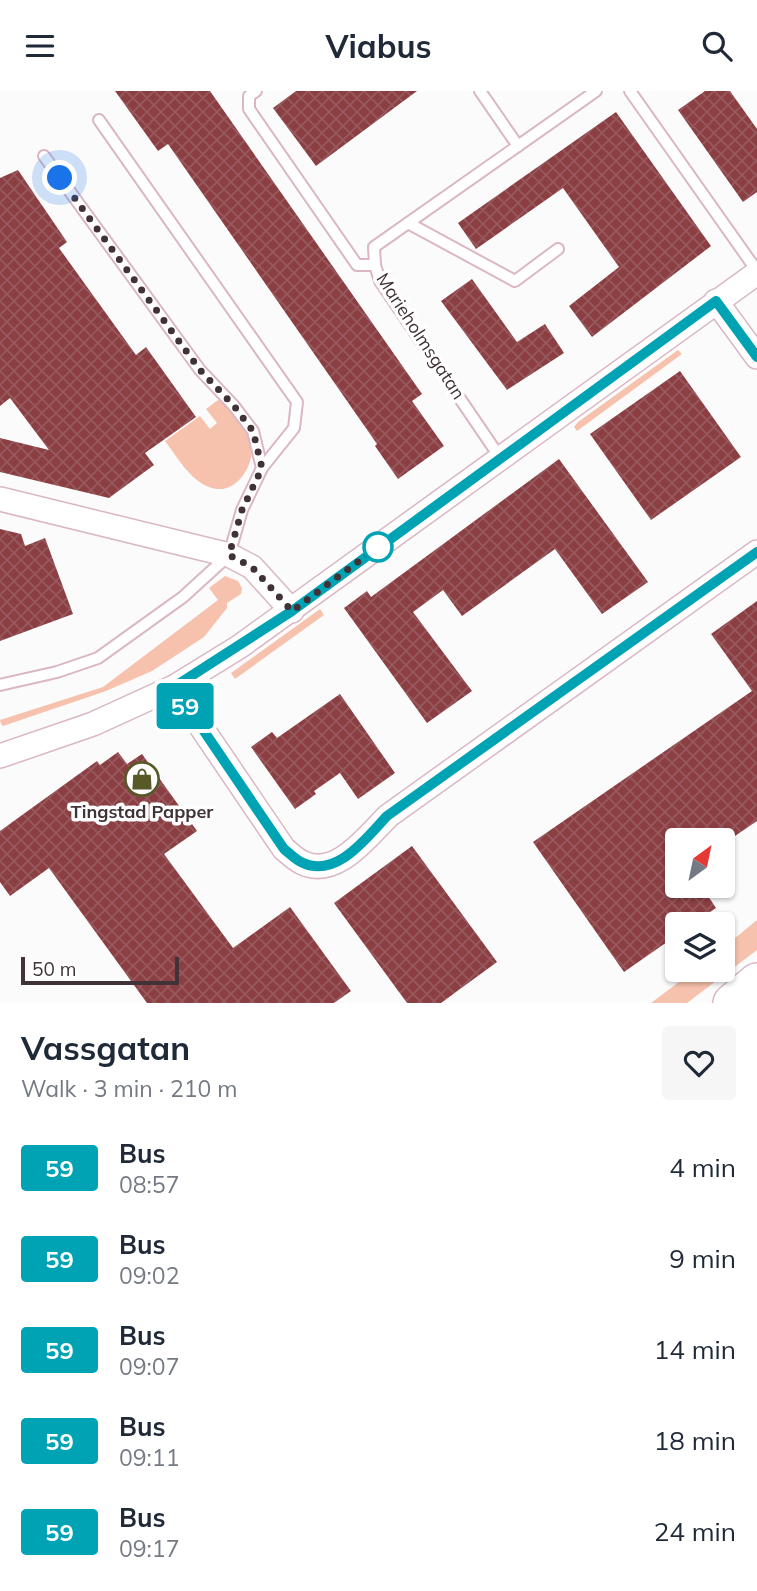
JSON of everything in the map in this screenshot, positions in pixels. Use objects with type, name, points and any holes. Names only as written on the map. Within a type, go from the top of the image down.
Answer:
[{"type":"highway","points":[[732,1003],[757,982]]},
{"type":"street","points":[[0,756],[93,724],[174,687],[292,611],[757,272]]},
{"type":"street","points":[[716,301],[757,357]]},
{"type":"street","points":[[0,499],[229,555],[252,567],[292,611]]},
{"type":"street","points":[[174,687],[284,849],[303,863],[333,865],[355,849],[387,816],[757,552]]},
{"type":"lane","name":"Marieholmsgatan","points":[[256,91],[249,96],[249,109],[357,265],[375,265],[380,281],[501,459]]},
{"type":"lane","points":[[480,91],[518,146]]},
{"type":"lane","points":[[375,265],[374,247],[596,91]]},
{"type":"lane","points":[[630,91],[757,272]]},
{"type":"lane","points":[[0,685],[57,672],[98,657],[183,597],[229,555],[242,510],[262,468],[294,428],[297,401],[99,120]]},
{"type":"lane","points":[[44,156],[200,370],[253,431],[262,468]]},
{"type":"lane","points":[[408,223],[515,281],[558,249]]},
{"type":"shaded area","points":[[678,350],[682,354],[577,431],[574,427],[578,422]]},
{"type":"shaded area","points":[[218,400],[229,407],[245,428],[252,449],[251,459],[242,476],[228,488],[219,489],[202,484],[196,479],[165,441],[200,416],[210,429],[217,423],[206,409]]},
{"type":"shaded area","points":[[225,576],[238,581],[242,588],[241,594],[227,603],[227,608],[204,637],[152,671],[106,691],[3,726],[1,724],[0,720],[103,687],[218,600],[209,588]]},
{"type":"shaded area","points":[[320,609],[324,615],[235,679],[231,673]]},
{"type":"shaded area","points":[[757,920],[757,950],[735,967],[735,938]]},
{"type":"shaded area","points":[[679,982],[715,982],[687,1003],[651,1003]]},
{"type":"building","points":[[115,91],[210,91],[422,394],[412,401],[444,446],[398,479],[375,446],[377,444],[168,144],[158,151]]},
{"type":"building","points":[[296,91],[417,91],[316,166],[273,108]]},
{"type":"building","points":[[705,91],[730,91],[757,129],[757,192],[743,202],[678,110]]},
{"type":"building","points":[[616,112],[711,246],[592,337],[569,306],[619,267],[563,188],[476,249],[458,223]]},
{"type":"building","points":[[18,170],[67,242],[59,248],[136,355],[146,347],[196,417],[145,453],[154,465],[109,498],[0,472],[0,438],[49,450],[10,398],[0,406],[0,178]]},
{"type":"building","points":[[472,279],[517,342],[545,324],[564,353],[507,390],[441,301]]},
{"type":"building","points":[[680,371],[741,457],[651,520],[590,434]]},
{"type":"building","points":[[559,459],[648,582],[602,614],[555,549],[462,616],[443,590],[413,612],[472,691],[427,723],[344,608],[367,591],[371,597]]},
{"type":"building","points":[[0,529],[21,534],[25,546],[45,538],[73,614],[0,641]]},
{"type":"building","points":[[757,601],[757,821],[735,836],[735,828],[665,828],[665,898],[709,898],[716,908],[710,912],[665,912],[665,943],[624,972],[533,842],[752,691],[711,634]]},
{"type":"building","points":[[340,694],[395,773],[358,799],[340,773],[314,791],[316,794],[295,809],[251,747],[272,732],[277,738]]},
{"type":"building","points":[[118,752],[127,764],[142,754],[197,831],[164,854],[233,948],[290,907],[351,991],[334,1003],[147,1003],[49,868],[10,896],[0,882],[0,831],[97,761],[100,765]]},
{"type":"building","points":[[412,846],[497,962],[441,1003],[407,1003],[334,903]]},
{"type":"bus line","name":"59","points":[[757,357],[716,301],[292,611],[174,687],[284,849],[303,863],[333,865],[355,849],[387,816],[757,552]]},
{"type":"place","name":"Tingstad Papper","points":[[142,779]]},
{"type":"route","points":[[60,178],[200,370],[253,431],[262,468],[242,510],[229,555],[252,567],[292,611],[378,547]]}]
